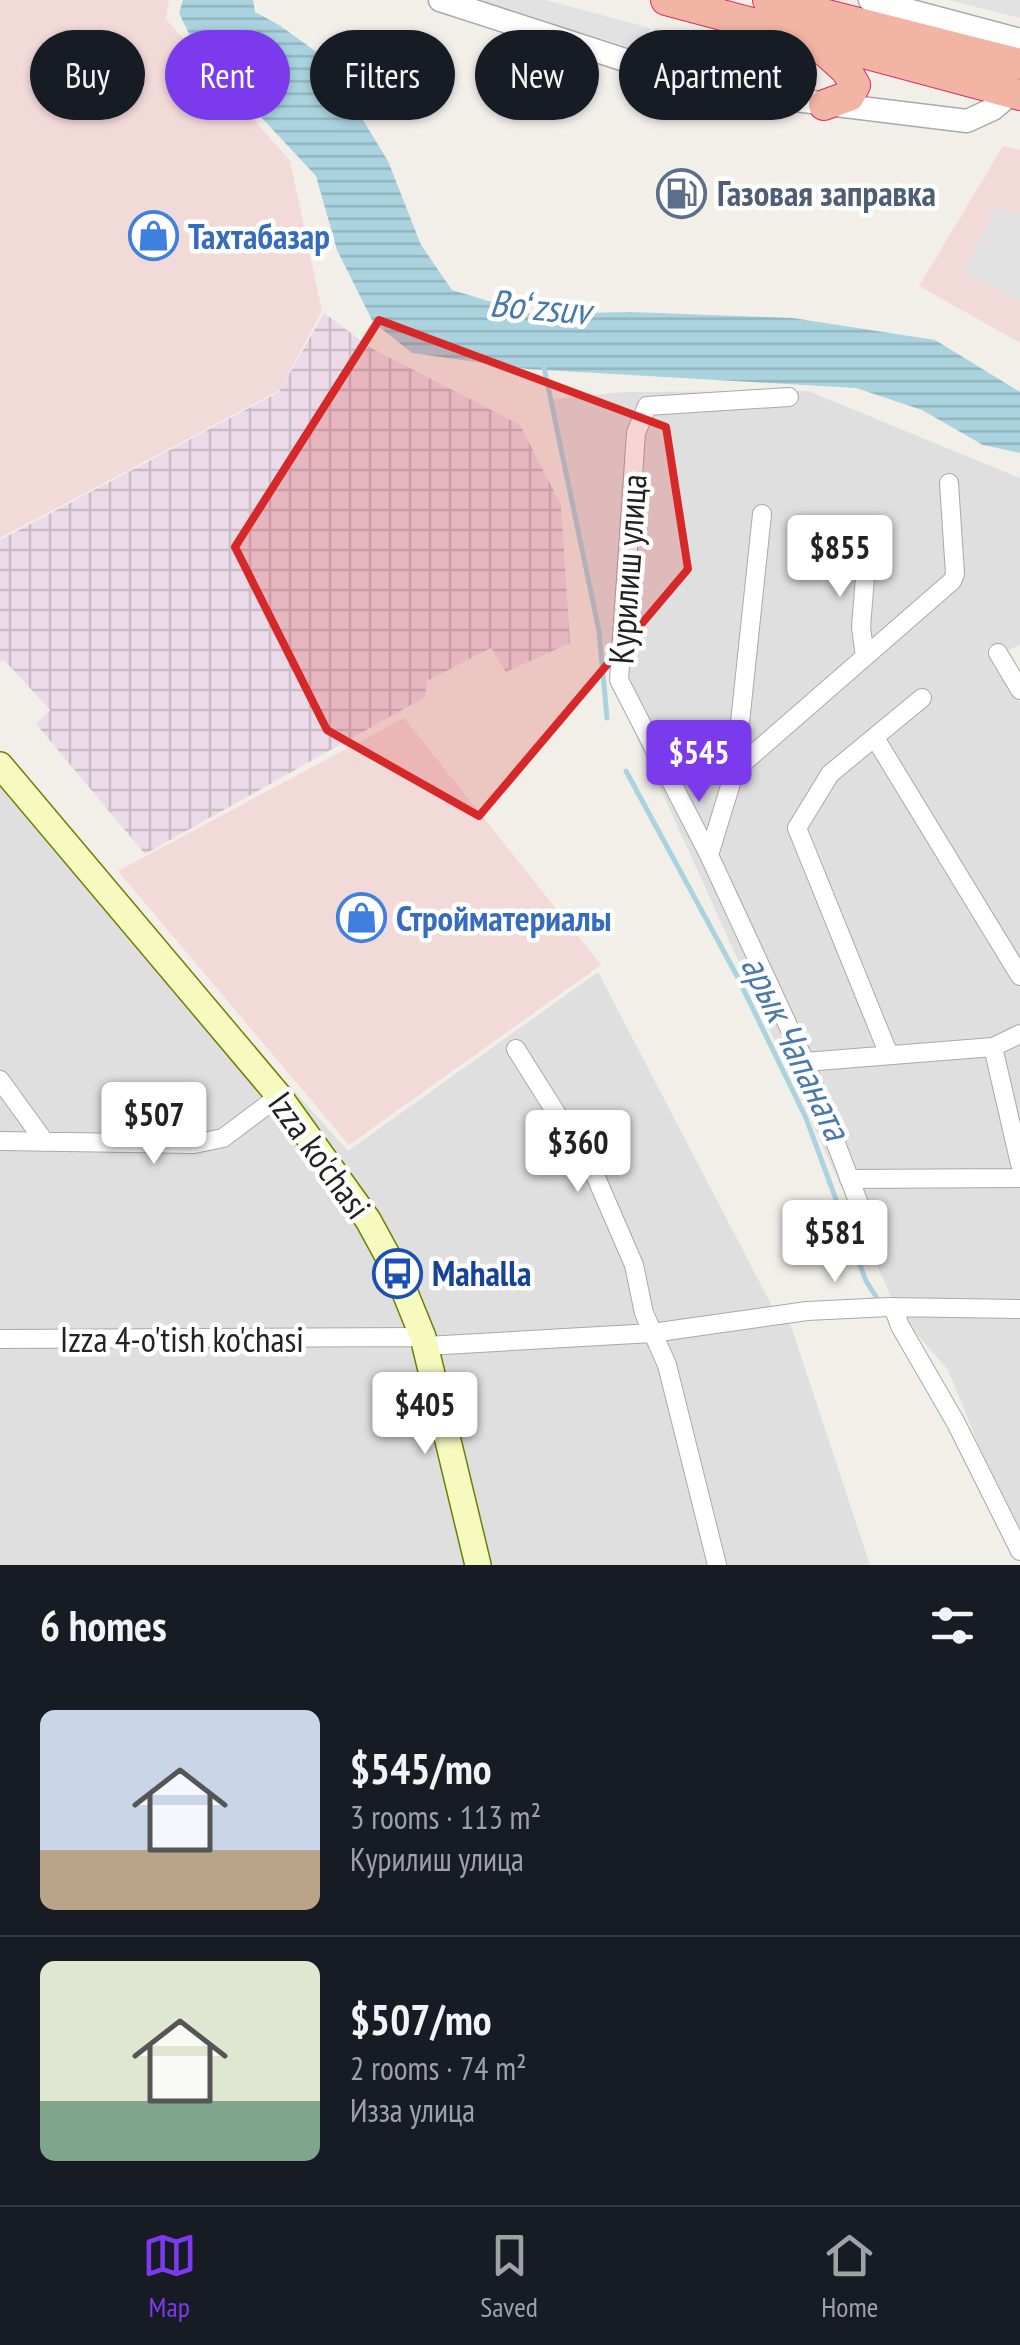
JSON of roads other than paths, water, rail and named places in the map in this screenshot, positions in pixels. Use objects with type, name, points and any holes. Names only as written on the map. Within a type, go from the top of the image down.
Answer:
[{"type":"highway","points":[[666,0],[780,30]]},
{"type":"highway","points":[[768,0],[1017,84]]},
{"type":"highway","points":[[817,40],[1017,84]]},
{"type":"highway","points":[[817,44],[846,70],[855,85],[848,96],[824,105]]},
{"type":"main road","name":"Izza ko'chasi","points":[[0,765],[279,1096],[368,1220],[396,1272],[424,1341],[478,1565]]},
{"type":"street","points":[[440,0],[628,61],[771,97],[824,105],[967,121],[993,109],[1017,84]]},
{"type":"street","points":[[870,0],[1020,40]]},
{"type":"street","name":"Курилиш улица","points":[[788,397],[647,406],[636,434],[619,680],[709,854],[804,1062],[864,1217]]},
{"type":"street","points":[[735,770],[952,581],[955,574],[949,483]]},
{"type":"street","points":[[709,854],[735,770],[762,514]]},
{"type":"street","points":[[866,657],[862,627],[868,540]]},
{"type":"street","points":[[998,653],[1020,690]]},
{"type":"street","points":[[889,1054],[797,828],[830,774],[922,698]]},
{"type":"street","points":[[875,738],[1020,976]]},
{"type":"street","points":[[804,1062],[993,1047],[1020,1034]]},
{"type":"street","points":[[993,1047],[1020,1164]]},
{"type":"street","points":[[516,1049],[595,1175],[634,1264],[652,1334],[668,1365],[717,1565]]},
{"type":"street","points":[[0,1080],[44,1142]]},
{"type":"street","points":[[0,1141],[194,1144],[223,1138],[279,1096]]},
{"type":"street","points":[[850,1178],[1020,1178]]},
{"type":"street","points":[[891,1307],[956,1422],[1020,1551]]},
{"type":"street","name":"Izza 4-o'tish ko'chasi","points":[[0,1340],[424,1341],[652,1334],[807,1311],[1020,1308]]},
{"type":"water","points":[[183,0],[253,0],[255,12],[286,30],[187,30],[179,13]]},
{"type":"water","points":[[290,33],[310,47],[310,120],[363,120],[388,161],[421,245],[452,290],[531,314],[631,312],[793,318],[935,340],[1020,392],[1020,453],[983,445],[922,410],[856,388],[527,369],[412,353],[373,322],[337,250],[316,176],[264,120],[290,120]]},
{"type":"waterway","name":"арык Чапаната","points":[[544,367],[599,631],[607,718]]},
{"type":"waterway","name":"арык Чапаната","points":[[626,771],[736,974],[806,1118],[866,1281],[879,1301]]},
{"type":"place","name":"Газовая заправка","points":[[682,193]]},
{"type":"place","name":"Тахтабазар","points":[[153,236]]},
{"type":"place","name":"Стройматериалы","points":[[361,918]]},
{"type":"place","name":"Mahalla","points":[[397,1273]]},
{"type":"water label","name":"Boʻzsuv","points":[[540,306]]}]
